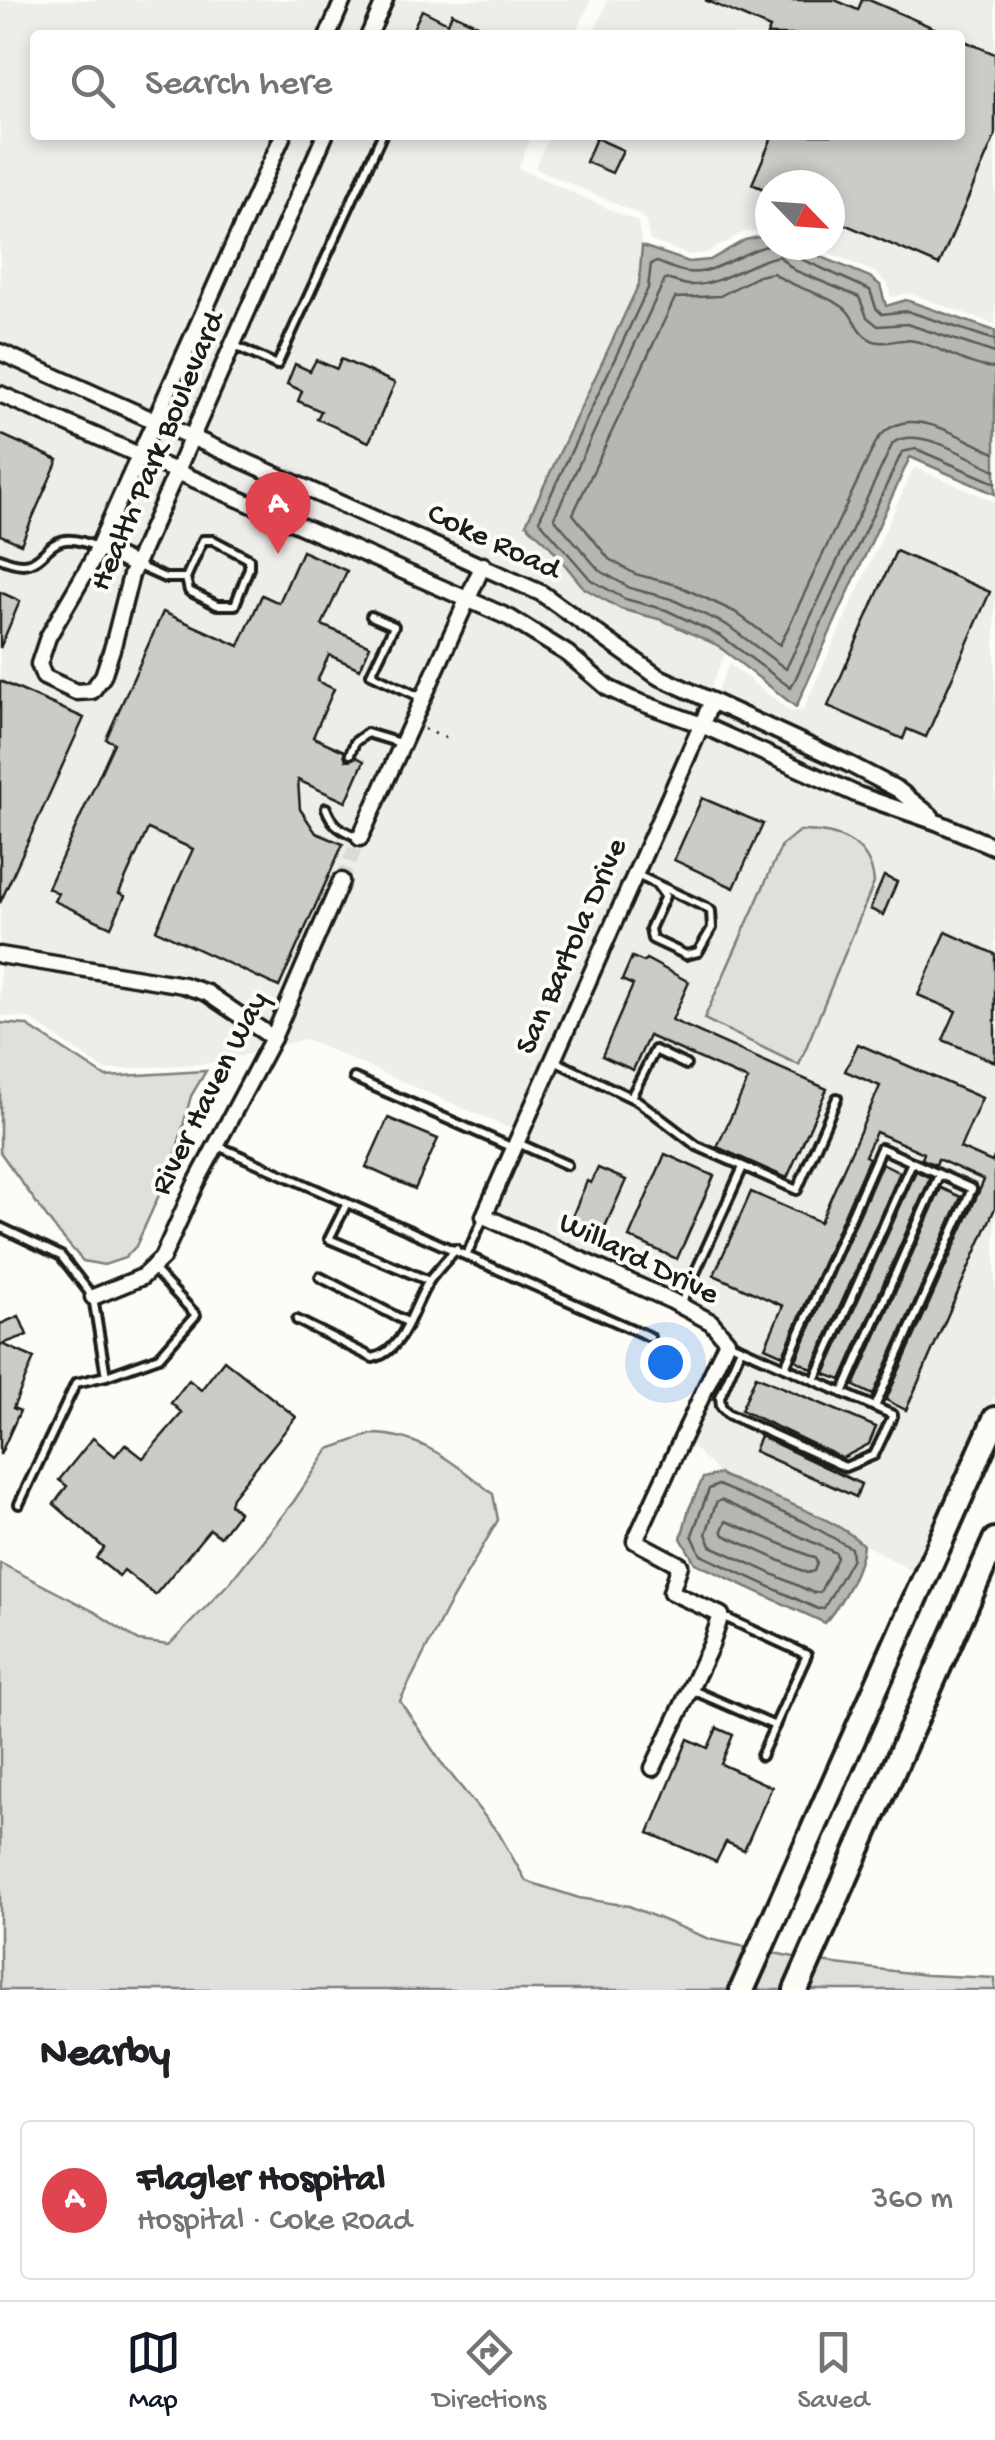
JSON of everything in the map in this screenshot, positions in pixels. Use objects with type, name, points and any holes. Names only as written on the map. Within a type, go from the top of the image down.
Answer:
[{"type":"main road","points":[[742,1990],[995,1419]]},
{"type":"main road","points":[[796,1990],[995,1540]]},
{"type":"street","points":[[330,30],[343,0]]},
{"type":"street","points":[[371,30],[384,0]]},
{"type":"street","name":"Health Park Boulevard","points":[[281,140],[98,548],[48,637],[39,664],[44,676],[76,692],[92,691],[103,676],[135,565],[323,140]]},
{"type":"street","name":"Coke Road","points":[[0,352],[482,565],[566,608],[658,676],[896,789],[939,823]]},
{"type":"street","name":"Coke Road","points":[[0,394],[466,599],[540,635],[608,688],[858,796],[995,847]]},
{"type":"street","points":[[98,548],[135,565]]},
{"type":"street","points":[[360,838],[482,565]]},
{"type":"street","name":"San Bartola Drive","points":[[484,1216],[712,700]]},
{"type":"street","name":"River Haven Way","points":[[152,1268],[162,1258],[273,1038],[341,881]]},
{"type":"street","points":[[0,954],[183,985],[208,993],[273,1038]]},
{"type":"street","name":"Willard Drive","points":[[484,1216],[711,1322],[726,1341],[635,1541],[680,1565],[671,1592],[721,1615]]},
{"type":"street","points":[[93,1298],[142,1277],[152,1268]]},
{"type":"street","points":[[652,1768],[721,1615]]},
{"type":"lane","points":[[232,345],[277,365],[380,140]]},
{"type":"lane","points":[[0,558],[23,566],[64,538],[98,548]]},
{"type":"lane","points":[[203,540],[213,540],[249,560],[250,568],[234,604],[217,605],[189,591],[186,578],[203,540]]},
{"type":"lane","points":[[135,565],[166,578],[186,578]]},
{"type":"lane","points":[[371,616],[394,626],[372,674],[422,698]]},
{"type":"lane","points":[[350,754],[355,742],[367,733],[401,744]]},
{"type":"lane","points":[[326,808],[330,820],[340,830],[360,838]]},
{"type":"lane","points":[[636,875],[656,884],[707,908],[713,916],[704,946],[693,955],[677,952],[652,938],[650,929],[664,896],[656,884]]},
{"type":"lane","points":[[631,1097],[654,1050],[686,1065]]},
{"type":"lane","points":[[554,1060],[631,1097],[697,1146],[797,1190],[836,1098]]},
{"type":"lane","points":[[354,1078],[568,1165]]},
{"type":"lane","points":[[217,1145],[650,1337]]},
{"type":"lane","points":[[785,1367],[881,1148],[940,1174],[972,1189],[875,1407]]},
{"type":"lane","points":[[815,1380],[912,1162]]},
{"type":"lane","points":[[680,1306],[743,1168]]},
{"type":"lane","points":[[843,1393],[940,1174]]},
{"type":"lane","points":[[347,1203],[329,1238],[429,1281]]},
{"type":"lane","points":[[467,1254],[484,1216]]},
{"type":"lane","points":[[0,1227],[62,1256],[93,1298],[106,1376]]},
{"type":"lane","points":[[297,1320],[374,1358],[395,1346],[429,1281],[456,1249]]},
{"type":"lane","points":[[19,1504],[76,1383],[160,1357],[196,1314],[152,1268]]},
{"type":"lane","points":[[320,1277],[407,1322]]},
{"type":"lane","points":[[726,1341],[893,1415],[874,1455],[844,1467],[728,1414],[721,1406],[722,1387],[741,1348]]},
{"type":"lane","points":[[721,1615],[808,1655],[761,1756]]},
{"type":"lane","points":[[690,1689],[775,1726]]},
{"type":"path","points":[[423,728],[448,739]]},
{"type":"shaded area","points":[[0,0],[591,0],[577,30],[30,30],[30,140],[530,140],[518,168],[638,222],[642,246],[639,284],[526,524],[584,588],[621,609],[662,620],[726,652],[511,1129],[305,1039],[213,1063],[105,1070],[29,1018],[0,1016]]},
{"type":"shaded area","points":[[608,0],[995,0],[995,324],[908,293],[891,297],[888,284],[874,272],[845,260],[845,170],[755,170],[755,231],[742,233],[707,253],[690,255],[650,241],[641,215],[535,168],[548,140],[965,140],[965,30],[595,30]]},
{"type":"shaded area","points":[[914,467],[995,502],[995,1396],[915,1573],[810,1513],[719,1474],[682,1435],[725,1334],[487,1226],[540,1092],[729,664],[791,712],[803,710]],"holes":[[[874,883],[801,1058],[718,983],[742,934]]]},
{"type":"shaded area","points":[[799,831],[826,833],[849,841],[866,857],[874,883],[799,1065],[704,1019],[782,845]]},
{"type":"shaded area","points":[[0,1023],[26,1025],[106,1077],[206,1071],[191,1096],[173,1164],[136,1246],[125,1258],[104,1265],[83,1261],[0,1152]]},
{"type":"shaded area","points":[[372,1434],[406,1439],[451,1462],[493,1494],[498,1520],[400,1701],[440,1761],[499,1834],[526,1881],[579,1898],[629,1906],[709,1939],[750,1948],[732,1990],[0,1990],[0,1563],[95,1612],[139,1641],[169,1645],[230,1582],[329,1449]]},
{"type":"shaded area","points":[[769,1952],[799,1958],[785,1990],[753,1990]]},
{"type":"shaded area","points":[[819,1962],[926,1975],[995,1978],[995,1990],[806,1990]]},
{"type":"water","points":[[755,238],[755,260],[829,260],[880,285],[886,306],[906,300],[995,331],[995,494],[910,457],[796,707],[717,645],[662,620],[621,609],[584,588],[526,524],[639,284],[642,246],[689,262],[710,260]]},
{"type":"water","points":[[719,1474],[815,1514],[863,1545],[849,1586],[825,1623],[695,1563],[681,1538],[703,1478]]},
{"type":"building","points":[[705,0],[835,0],[858,10],[862,0],[869,0],[938,30],[769,30]]},
{"type":"building","points":[[422,10],[448,23],[452,13],[488,30],[412,30]]},
{"type":"building","points":[[965,41],[995,54],[995,136],[939,265],[845,224],[845,170],[758,170],[771,140],[965,140]]},
{"type":"building","points":[[595,140],[623,150],[612,173],[586,162]]},
{"type":"building","points":[[341,359],[395,383],[369,442],[317,419],[321,411],[298,401],[302,391],[287,384],[295,364],[310,371],[316,360],[337,369]]},
{"type":"building","points":[[0,434],[58,460],[21,544],[0,535]]},
{"type":"building","points":[[302,551],[347,571],[322,625],[370,646],[360,669],[329,655],[317,681],[334,689],[313,737],[344,751],[346,760],[356,757],[364,761],[346,802],[298,780],[300,809],[316,833],[343,844],[279,987],[156,930],[193,849],[148,829],[119,893],[125,896],[111,927],[54,901],[58,893],[48,888],[114,743],[106,739],[163,612],[239,646],[262,595],[279,603]]},
{"type":"building","points":[[896,551],[990,592],[926,737],[907,729],[903,739],[828,706]]},
{"type":"building","points":[[0,592],[20,601],[0,648]]},
{"type":"building","points":[[0,681],[84,718],[0,903]]},
{"type":"building","points":[[702,798],[763,824],[734,888],[674,860]]},
{"type":"building","points":[[884,876],[897,882],[883,915],[870,909]]},
{"type":"building","points":[[946,932],[995,954],[995,1062],[943,1040],[956,1011],[918,995]]},
{"type":"building","points":[[632,957],[644,962],[646,959],[689,982],[672,1020],[827,1089],[787,1178],[717,1147],[748,1080],[649,1036],[633,1070],[602,1056],[633,985],[622,980]]},
{"type":"building","points":[[858,1044],[982,1098],[960,1148],[992,1162],[995,1155],[995,1208],[906,1410],[886,1400],[984,1180],[938,1159],[936,1165],[922,1159],[924,1153],[876,1132],[865,1156],[869,1158],[783,1355],[765,1347],[783,1306],[714,1275],[751,1192],[820,1222],[880,1086],[845,1071]]},
{"type":"building","points":[[388,1118],[438,1139],[415,1189],[366,1167]]},
{"type":"building","points":[[665,1154],[714,1176],[677,1259],[629,1237]]},
{"type":"building","points":[[882,1163],[900,1172],[812,1369],[796,1360]]},
{"type":"building","points":[[598,1168],[626,1180],[600,1238],[572,1226],[587,1181],[591,1183]]},
{"type":"building","points":[[916,1171],[930,1178],[841,1380],[825,1374]]},
{"type":"building","points":[[941,1188],[961,1197],[873,1395],[854,1386]]},
{"type":"building","points":[[19,1316],[27,1335],[2,1344],[34,1358],[13,1408],[20,1411],[0,1455],[0,1324]]},
{"type":"building","points":[[224,1360],[296,1417],[232,1497],[230,1504],[239,1512],[220,1537],[210,1529],[155,1595],[124,1570],[119,1576],[96,1558],[104,1548],[54,1504],[67,1486],[59,1480],[93,1438],[115,1456],[125,1444],[143,1458],[182,1413],[171,1403],[189,1380],[201,1390]]},
{"type":"building","points":[[756,1376],[876,1427],[869,1444],[842,1458],[741,1410]]},
{"type":"building","points":[[760,1436],[861,1484],[856,1497],[754,1451]]},
{"type":"building","points":[[717,1728],[733,1735],[721,1764],[772,1787],[744,1850],[726,1842],[716,1862],[649,1833],[688,1739],[708,1748]]},
{"type":"tunnel","points":[[341,881],[360,838]]},
{"type":"place","name":"Flagler Hospital","points":[[278,554]]}]
